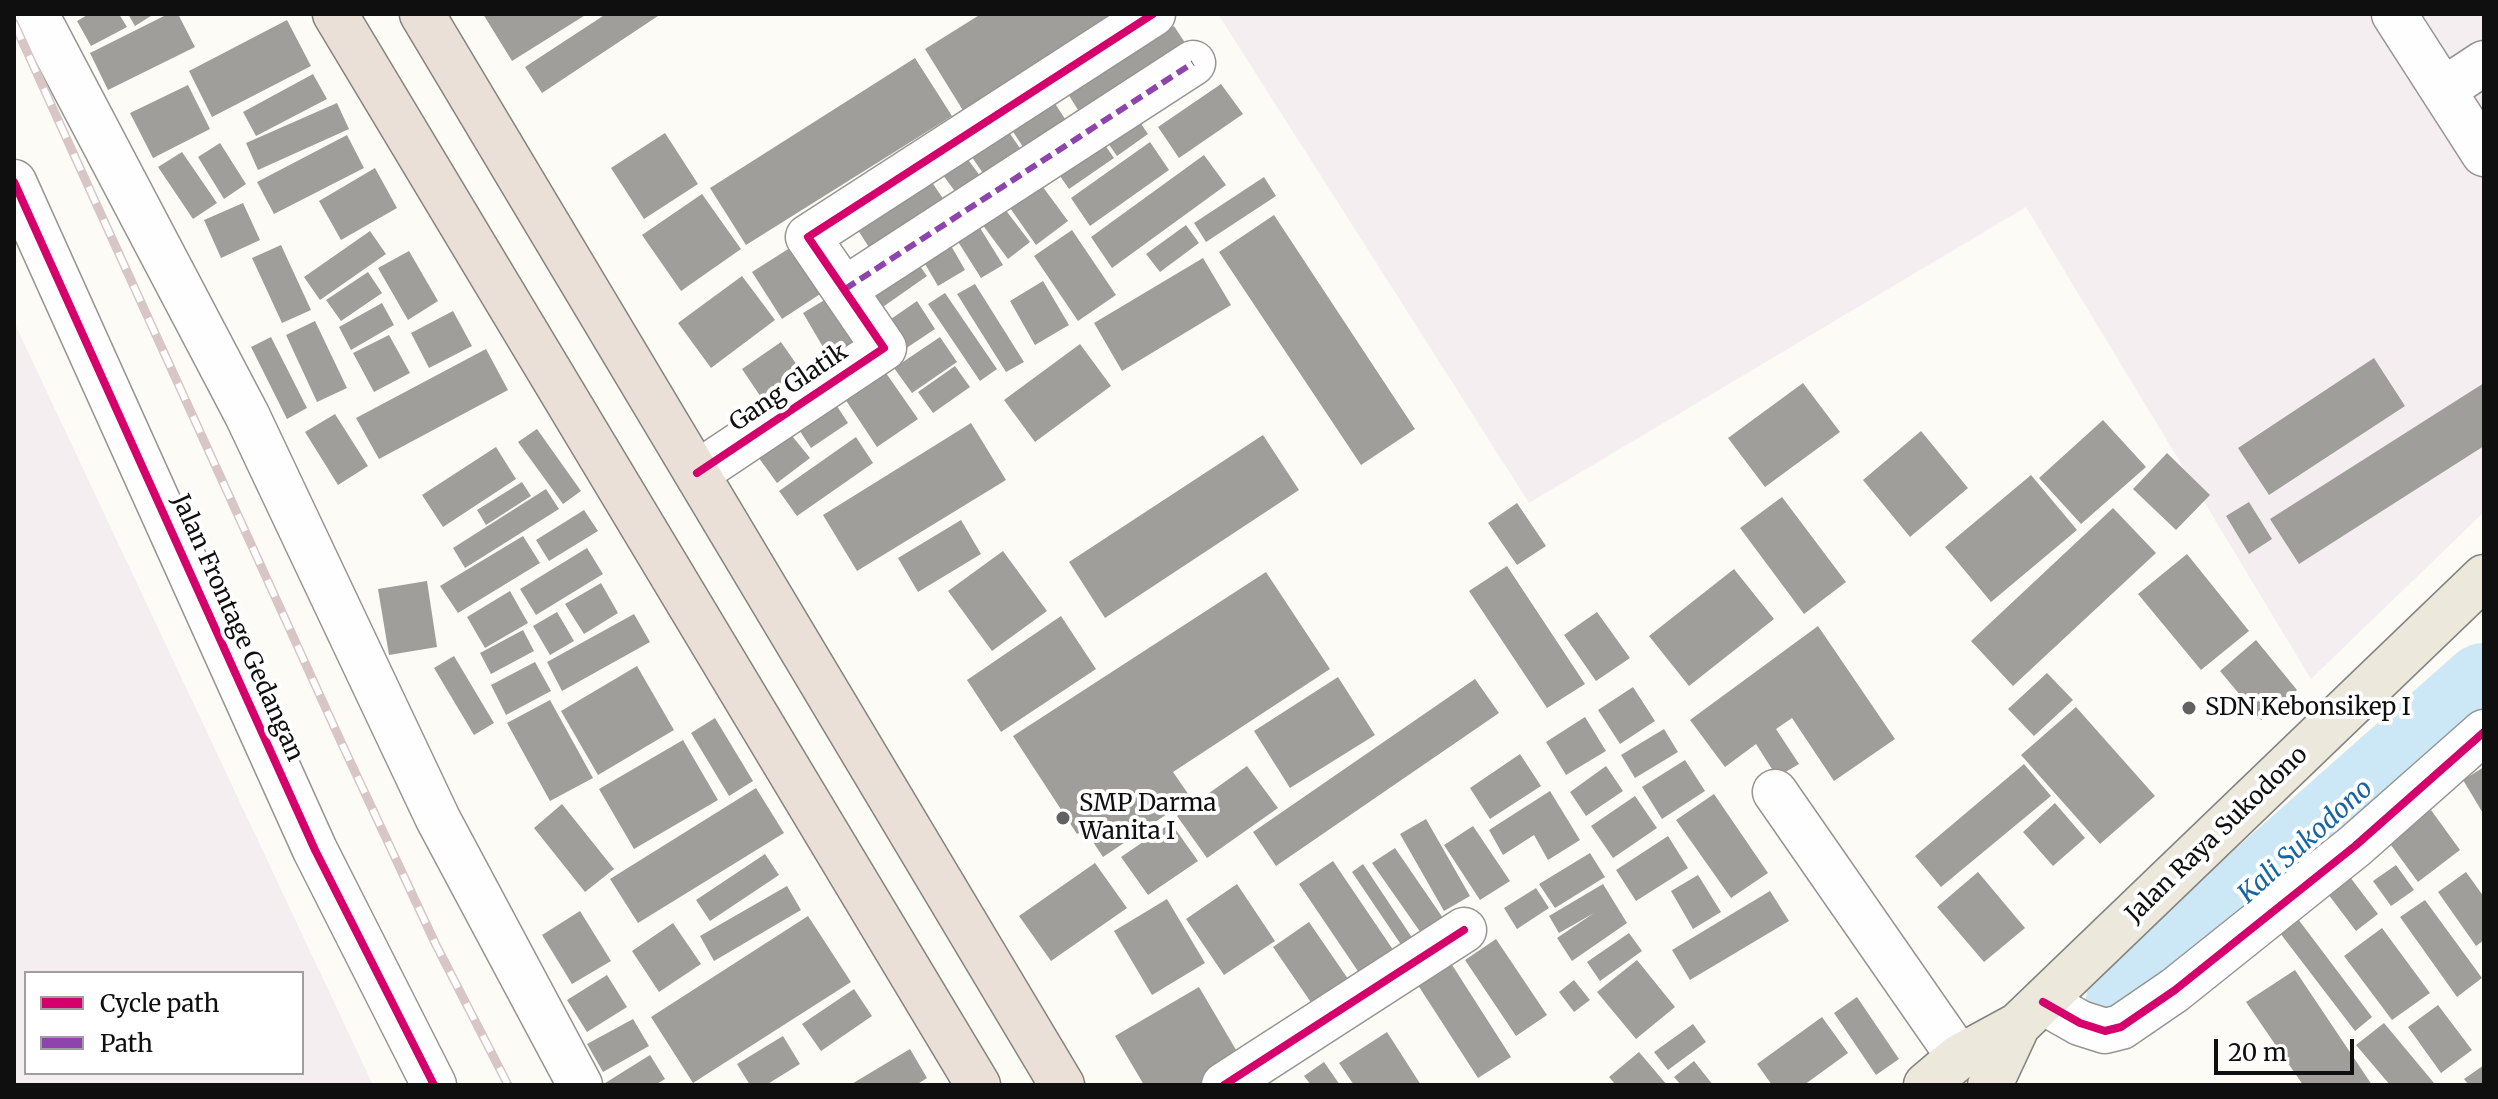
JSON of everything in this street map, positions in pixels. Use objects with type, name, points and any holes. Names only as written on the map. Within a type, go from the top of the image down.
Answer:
[{"type":"highway","points":[[335,14],[978,1085]]},
{"type":"highway","points":[[422,14],[1062,1085]]},
{"type":"main road","name":"Jalan Raya Sukodono","points":[[1926,1085],[1975,1071],[2030,1014],[2484,577]]},
{"type":"street","points":[[36,14],[247,415],[438,819],[580,1085]]},
{"type":"street","points":[[1153,14],[808,237],[845,289],[1193,63]]},
{"type":"street","points":[[2394,14],[2484,154]]},
{"type":"street","points":[[2443,90],[2484,63]]},
{"type":"street","name":"Jalan Frontage Gedangan","points":[[14,182],[315,850],[434,1085]]},
{"type":"street","name":"Gang Glatik","points":[[697,473],[884,348],[845,289]]},
{"type":"street","points":[[2030,1014],[2105,1031],[2121,1027],[2175,990],[2355,846],[2484,732]]},
{"type":"street","points":[[1775,792],[1975,1071]]},
{"type":"street","points":[[1224,1085],[1464,930]]},
{"type":"shaded area","points":[[1218,14],[2484,14],[2484,512],[2311,679],[2026,207],[1529,503]]},
{"type":"shaded area","points":[[14,322],[373,1085],[14,1085]]},
{"type":"building","points":[[89,14],[119,14],[127,27],[91,46],[77,21]]},
{"type":"building","points":[[128,14],[154,14],[135,26]]},
{"type":"building","points":[[168,14],[178,14],[195,47],[108,90],[90,53]]},
{"type":"building","points":[[483,14],[587,14],[512,61]]},
{"type":"building","points":[[606,14],[661,14],[542,93],[525,67]]},
{"type":"building","points":[[981,14],[1152,14],[972,125],[925,49]]},
{"type":"building","points":[[287,20],[311,66],[212,117],[189,71]]},
{"type":"building","points":[[1174,26],[1195,58],[1088,126],[1068,94]]},
{"type":"building","points":[[915,58],[952,116],[746,245],[710,188]]},
{"type":"building","points":[[313,74],[327,99],[256,136],[243,112]]},
{"type":"building","points":[[1221,84],[1243,114],[1179,158],[1158,127]]},
{"type":"building","points":[[188,85],[210,129],[153,158],[130,113]]},
{"type":"building","points":[[1048,93],[1071,128],[1029,156],[1006,121]]},
{"type":"building","points":[[337,103],[349,129],[258,170],[246,143]]},
{"type":"building","points":[[1135,115],[1148,134],[1117,156],[1103,136]]},
{"type":"building","points":[[1002,122],[1028,160],[991,185],[965,147]]},
{"type":"building","points":[[1095,131],[1114,158],[1069,189],[1051,163]]},
{"type":"building","points":[[665,133],[698,184],[644,219],[611,168]]},
{"type":"building","points":[[347,135],[364,168],[274,214],[257,182]]},
{"type":"building","points":[[955,142],[986,184],[962,201],[932,160]]},
{"type":"building","points":[[1150,142],[1169,170],[1090,226],[1071,198]]},
{"type":"building","points":[[220,143],[246,184],[224,199],[198,157]]},
{"type":"building","points":[[182,152],[217,203],[193,219],[158,167]]},
{"type":"building","points":[[1204,155],[1226,185],[1112,268],[1091,237]]},
{"type":"building","points":[[921,166],[952,212],[878,261],[848,215]]},
{"type":"building","points":[[375,168],[397,208],[341,240],[319,201]]},
{"type":"building","points":[[1264,177],[1276,196],[1206,242],[1194,223]]},
{"type":"building","points":[[1040,183],[1068,221],[1036,245],[1008,205]]},
{"type":"building","points":[[702,194],[741,249],[681,291],[642,235]]},
{"type":"building","points":[[243,203],[260,240],[221,258],[204,220]]},
{"type":"building","points":[[1001,204],[1030,242],[1008,259],[979,220]]},
{"type":"building","points":[[972,215],[1003,265],[981,278],[950,229]]},
{"type":"building","points":[[1274,215],[1415,429],[1361,465],[1219,252]]},
{"type":"building","points":[[1186,225],[1199,243],[1160,272],[1146,254]]},
{"type":"building","points":[[942,230],[965,270],[938,286],[915,247]]},
{"type":"building","points":[[1072,230],[1116,295],[1078,321],[1034,256]]},
{"type":"building","points":[[370,231],[386,254],[320,300],[304,277]]},
{"type":"building","points":[[804,239],[834,285],[782,319],[752,272]]},
{"type":"building","points":[[281,245],[311,310],[282,323],[252,258]]},
{"type":"building","points":[[409,251],[438,301],[408,320],[378,268]]},
{"type":"building","points":[[910,252],[927,276],[870,316],[853,292]]},
{"type":"building","points":[[1203,258],[1231,305],[1122,371],[1094,323]]},
{"type":"building","points":[[368,272],[382,293],[341,321],[326,300]]},
{"type":"building","points":[[742,276],[775,320],[711,368],[678,323]]},
{"type":"building","points":[[1043,281],[1069,325],[1035,345],[1010,301]]},
{"type":"building","points":[[975,284],[1024,362],[1006,372],[957,294]]},
{"type":"building","points":[[841,290],[871,341],[833,364],[803,313]]},
{"type":"building","points":[[945,293],[997,369],[980,381],[928,304]]},
{"type":"building","points":[[917,301],[935,329],[896,355],[878,328]]},
{"type":"building","points":[[382,303],[394,325],[351,350],[339,327]]},
{"type":"building","points":[[453,311],[472,346],[429,368],[411,333]]},
{"type":"building","points":[[315,321],[347,388],[317,402],[286,335]]},
{"type":"building","points":[[389,335],[410,373],[374,392],[353,353]]},
{"type":"building","points":[[271,337],[307,408],[287,419],[251,347]]},
{"type":"building","points":[[940,337],[957,362],[912,393],[894,368]]},
{"type":"building","points":[[781,342],[813,388],[773,415],[742,369]]},
{"type":"building","points":[[1080,344],[1111,386],[1035,442],[1004,400]]},
{"type":"building","points":[[486,349],[508,390],[379,459],[356,418]]},
{"type":"building","points":[[2374,358],[2405,406],[2269,495],[2238,448]]},
{"type":"building","points":[[877,360],[918,419],[877,447],[837,387]]},
{"type":"building","points":[[955,366],[970,387],[933,413],[918,392]]},
{"type":"building","points":[[1803,383],[1840,432],[1765,487],[1728,438]]},
{"type":"building","points":[[2484,383],[2484,446],[2299,564],[2270,519]]},
{"type":"building","points":[[831,397],[848,423],[811,448],[794,422]]},
{"type":"building","points":[[335,414],[368,466],[338,485],[305,432]]},
{"type":"building","points":[[2103,420],[2146,467],[2081,524],[2039,478]]},
{"type":"building","points":[[971,423],[1006,480],[857,571],[823,515]]},
{"type":"building","points":[[784,426],[810,458],[777,483],[753,450]]},
{"type":"building","points":[[537,429],[581,491],[563,504],[518,442]]},
{"type":"building","points":[[1921,431],[1968,488],[1910,537],[1863,480]]},
{"type":"building","points":[[1263,435],[1299,490],[1105,618],[1069,562]]},
{"type":"building","points":[[856,437],[873,463],[797,516],[779,491]]},
{"type":"building","points":[[496,447],[516,479],[443,527],[422,495]]},
{"type":"building","points":[[2167,453],[2210,495],[2176,530],[2133,489]]},
{"type":"building","points":[[2031,475],[2077,530],[1991,602],[1945,547]]},
{"type":"building","points":[[522,482],[531,496],[486,525],[477,510]]},
{"type":"building","points":[[546,489],[559,509],[465,568],[453,548]]},
{"type":"building","points":[[1782,497],[1846,582],[1804,614],[1740,528]]},
{"type":"building","points":[[2249,502],[2272,539],[2249,554],[2226,516]]},
{"type":"building","points":[[1517,503],[1546,546],[1517,565],[1488,523]]},
{"type":"building","points":[[2113,508],[2156,553],[2013,686],[1971,641]]},
{"type":"building","points":[[584,510],[598,531],[549,561],[536,540]]},
{"type":"building","points":[[961,520],[981,554],[918,592],[898,558]]},
{"type":"building","points":[[523,536],[540,563],[458,613],[440,586]]},
{"type":"building","points":[[587,548],[603,574],[536,615],[520,589]]},
{"type":"building","points":[[1003,551],[1047,611],[992,651],[948,591]]},
{"type":"building","points":[[2187,554],[2249,631],[2201,670],[2138,594]]},
{"type":"building","points":[[1507,566],[1585,684],[1547,708],[1469,591]]},
{"type":"building","points":[[1734,569],[1774,619],[1689,686],[1649,636]]},
{"type":"building","points":[[1266,572],[1330,669],[1173,772],[1191,798],[1103,857],[1085,830],[1077,834],[1013,736]]},
{"type":"building","points":[[427,581],[437,647],[389,655],[378,589]]},
{"type":"building","points":[[601,583],[618,613],[584,634],[565,604]]},
{"type":"building","points":[[510,591],[528,623],[485,648],[467,617]]},
{"type":"building","points":[[557,612],[574,641],[550,655],[533,626]]},
{"type":"building","points":[[1597,612],[1630,658],[1596,681],[1564,635]]},
{"type":"building","points":[[634,614],[650,642],[562,691],[547,662]]},
{"type":"building","points":[[1061,616],[1096,669],[1001,732],[967,680]]},
{"type":"building","points":[[1818,626],[1895,739],[1834,781],[1792,718],[1776,729],[1799,764],[1777,777],[1756,744],[1725,767],[1690,720]]},
{"type":"building","points":[[523,630],[534,651],[491,674],[480,653]]},
{"type":"building","points":[[2256,640],[2297,690],[2261,720],[2220,671]]},
{"type":"building","points":[[454,656],[494,723],[474,735],[434,668]]},
{"type":"building","points":[[535,662],[551,691],[506,715],[491,685]]},
{"type":"building","points":[[637,666],[674,730],[598,775],[561,711]]},
{"type":"building","points":[[2047,673],[2073,700],[2034,736],[2008,709]]},
{"type":"building","points":[[1338,677],[1375,735],[1290,788],[1254,731]]},
{"type":"building","points":[[1475,679],[1499,713],[1276,866],[1253,832]]},
{"type":"building","points":[[1633,687],[1655,721],[1620,744],[1598,710]]},
{"type":"building","points":[[550,700],[593,778],[550,801],[507,723]]},
{"type":"building","points":[[2076,707],[2155,796],[2100,844],[2021,755]]},
{"type":"building","points":[[1585,717],[1606,751],[1566,775],[1546,742]]},
{"type":"building","points":[[715,718],[753,781],[729,796],[691,733]]},
{"type":"building","points":[[1664,729],[1678,752],[1635,778],[1621,755]]},
{"type":"building","points":[[683,740],[718,800],[634,849],[599,789]]},
{"type":"building","points":[[1520,754],[1541,786],[1490,819],[1470,788]]},
{"type":"building","points":[[1685,760],[1705,791],[1662,819],[1642,787]]},
{"type":"building","points":[[2024,764],[2051,796],[1941,887],[1915,856]]},
{"type":"building","points":[[1247,766],[1278,808],[1207,858],[1177,816]]},
{"type":"building","points":[[1606,766],[1623,791],[1586,816],[1570,792]]},
{"type":"building","points":[[2484,767],[2484,815],[2463,780]]},
{"type":"building","points":[[756,788],[784,833],[638,923],[610,879]]},
{"type":"building","points":[[1550,791],[1580,840],[1548,860],[1534,835],[1503,855],[1489,830]]},
{"type":"building","points":[[1714,794],[1768,873],[1731,898],[1676,820]]},
{"type":"building","points":[[1635,796],[1657,828],[1613,858],[1591,826]]},
{"type":"building","points":[[2055,803],[2085,838],[2053,866],[2023,832]]},
{"type":"building","points":[[562,804],[614,869],[585,892],[534,828]]},
{"type":"building","points":[[2431,810],[2460,850],[2418,882],[2388,841]]},
{"type":"building","points":[[1426,819],[1470,896],[1444,911],[1400,834]]},
{"type":"building","points":[[1171,823],[1198,861],[1148,895],[1121,857]]},
{"type":"building","points":[[1473,826],[1510,881],[1480,900],[1444,845]]},
{"type":"building","points":[[1668,836],[1688,868],[1636,901],[1616,870]]},
{"type":"building","points":[[1395,848],[1443,918],[1421,933],[1372,863]]},
{"type":"building","points":[[1590,853],[1605,877],[1555,908],[1539,884]]},
{"type":"building","points":[[765,854],[779,875],[710,921],[696,900]]},
{"type":"building","points":[[1333,861],[1402,963],[1368,986],[1299,884]]},
{"type":"building","points":[[1095,863],[1127,908],[1051,961],[1019,916]]},
{"type":"building","points":[[1363,864],[1415,942],[1404,949],[1352,872]]},
{"type":"building","points":[[2396,865],[2414,890],[2391,906],[2373,881]]},
{"type":"building","points":[[1978,872],[2025,928],[1984,962],[1937,907]]},
{"type":"building","points":[[2466,872],[2484,897],[2484,940],[2476,946],[2438,892]]},
{"type":"building","points":[[1698,875],[1721,912],[1693,929],[1671,891]]},
{"type":"building","points":[[2350,877],[2378,914],[2356,931],[2328,894]]},
{"type":"building","points":[[1237,884],[1275,941],[1224,975],[1186,919]]},
{"type":"building","points":[[1603,884],[1627,923],[1572,961],[1557,938],[1594,913],[1559,933],[1549,916]]},
{"type":"building","points":[[787,886],[801,910],[714,961],[700,936]]},
{"type":"building","points":[[1536,888],[1549,908],[1517,929],[1504,908]]},
{"type":"building","points":[[1770,891],[1789,921],[1690,980],[1672,950]]},
{"type":"building","points":[[1167,899],[1205,963],[1152,995],[1114,931]]},
{"type":"building","points":[[2425,900],[2482,978],[2457,997],[2400,917]]},
{"type":"building","points":[[580,911],[611,961],[572,984],[542,935]]},
{"type":"building","points":[[808,916],[851,982],[693,1083],[651,1017]]},
{"type":"building","points":[[2298,919],[2372,1017],[2355,1031],[2280,933]]},
{"type":"building","points":[[1309,922],[1357,992],[1321,1017],[1273,947]]},
{"type":"building","points":[[673,923],[701,964],[659,992],[632,951]]},
{"type":"building","points":[[2382,928],[2430,993],[2392,1020],[2344,956]]},
{"type":"building","points":[[1629,933],[1642,951],[1600,981],[1587,962]]},
{"type":"building","points":[[1496,939],[1547,1015],[1516,1036],[1465,960]]},
{"type":"building","points":[[1447,957],[1511,1057],[1478,1078],[1414,979]]},
{"type":"building","points":[[1637,960],[1675,1007],[1636,1039],[1597,992]]},
{"type":"building","points":[[2295,970],[2372,1085],[2303,1085],[2246,1002]]},
{"type":"building","points":[[607,975],[627,1007],[587,1032],[567,1000]]},
{"type":"building","points":[[1574,980],[1590,1000],[1574,1012],[1559,992]]},
{"type":"building","points":[[1199,987],[1242,1060],[1200,1085],[1144,1085],[1115,1036]]},
{"type":"building","points":[[854,989],[872,1016],[821,1051],[802,1024]]},
{"type":"building","points":[[1857,997],[1899,1059],[1876,1075],[1834,1013]]},
{"type":"building","points":[[2438,1005],[2472,1050],[2441,1073],[2408,1027]]},
{"type":"building","points":[[1822,1017],[1848,1053],[1804,1085],[1772,1085],[1757,1064]]},
{"type":"building","points":[[633,1019],[649,1046],[603,1072],[587,1044]]},
{"type":"building","points":[[2384,1023],[2434,1083],[2432,1085],[2390,1085],[2356,1045]]},
{"type":"building","points":[[1693,1024],[1706,1042],[1668,1070],[1654,1052]]},
{"type":"building","points":[[1387,1032],[1421,1085],[1354,1085],[1339,1063]]},
{"type":"building","points":[[783,1036],[800,1064],[766,1085],[750,1085],[737,1064]]},
{"type":"building","points":[[910,1049],[927,1078],[916,1085],[850,1085]]},
{"type":"building","points":[[1639,1052],[1667,1085],[1616,1085],[1609,1077]]},
{"type":"building","points":[[650,1055],[665,1079],[655,1085],[602,1085]]},
{"type":"building","points":[[1694,1061],[1713,1085],[1681,1085],[1674,1077]]},
{"type":"building","points":[[1324,1062],[1340,1085],[1311,1085],[1304,1076]]},
{"type":"building","points":[[2484,1065],[2484,1085],[2469,1085],[2464,1079]]},
{"type":"waterway","name":"Kali Sukodono","points":[[2128,1000],[2484,685]]},
{"type":"railway","points":[[14,23],[342,744],[436,945],[508,1085]]},
{"type":"marked path","points":[[845,289],[1193,63]]},
{"type":"cycle path","points":[[697,473],[884,348],[808,237],[1153,14]]},
{"type":"cycle path","points":[[14,182],[315,850],[434,1085]]},
{"type":"cycle path","points":[[2043,1002],[2080,1023],[2105,1031],[2121,1027],[2175,990],[2355,846],[2484,732]]},
{"type":"cycle path","points":[[1224,1085],[1464,930]]},
{"type":"place","name":"SDN Kebonsikep I","points":[[2189,708]]},
{"type":"place","name":"SMP Darma Wanita I","points":[[1063,818]]}]
